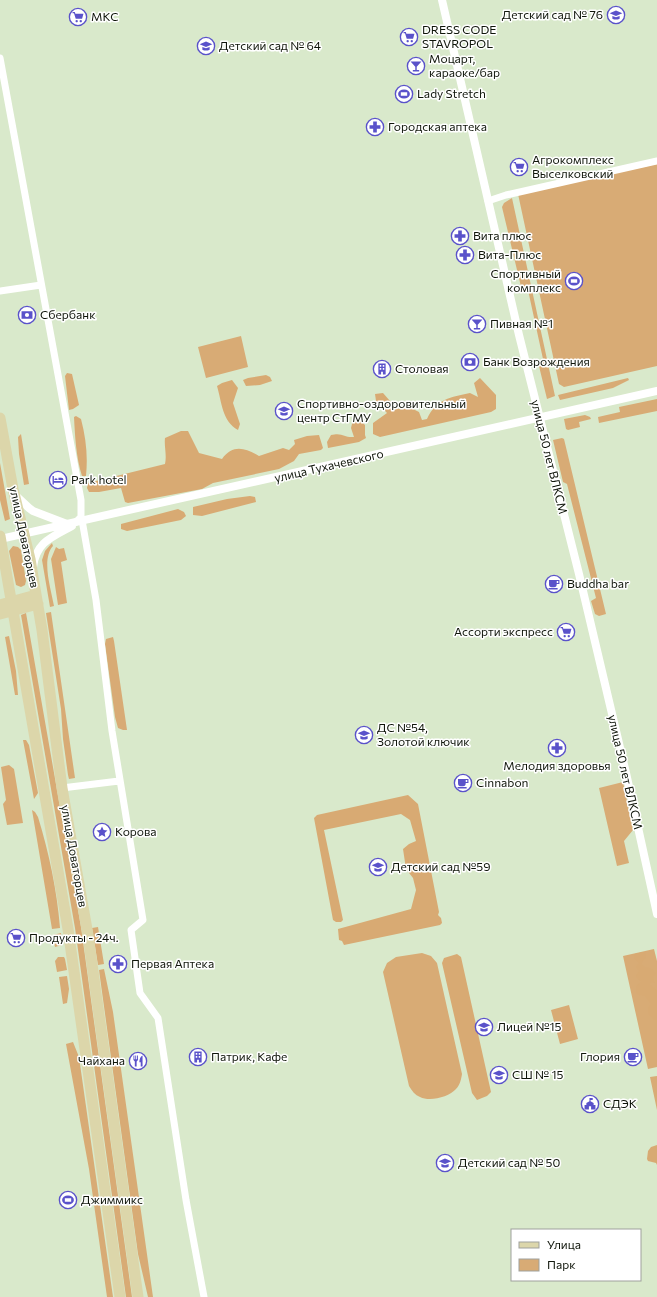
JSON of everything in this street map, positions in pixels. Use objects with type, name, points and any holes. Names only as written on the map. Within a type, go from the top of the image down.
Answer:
[{"type":"main road","name":"улица Доваторцев","points":[[0,418],[15,495],[33,574],[42,630],[62,788],[88,934],[138,1297]]},
{"type":"main road","name":"улица Доваторцев","points":[[0,536],[16,604],[17,629],[68,929],[120,1297]]},
{"type":"main road","points":[[0,605],[16,604],[37,599]]},
{"type":"main road","points":[[0,614],[16,604]]},
{"type":"main road","points":[[0,618],[11,622],[17,629]]},
{"type":"street","name":"улица 50 лет ВЛКСМ","points":[[442,0],[519,334],[577,567],[657,914]]},
{"type":"street","points":[[0,58],[81,500],[81,517],[44,541],[39,548],[35,559],[33,574]]},
{"type":"street","points":[[488,201],[506,195],[657,160]]},
{"type":"street","points":[[0,291],[41,285]]},
{"type":"street","name":"улица Тухачевского","points":[[0,540],[657,391]]},
{"type":"street","points":[[15,495],[33,511],[50,518],[75,522]]},
{"type":"street","points":[[75,522],[96,600],[119,781],[143,920],[131,930],[140,993],[158,1018],[186,1200],[204,1297]]},
{"type":"street","points":[[62,788],[119,781]]},
{"type":"green space","points":[[657,164],[657,366],[564,387],[559,384],[518,194]]},
{"type":"green space","points":[[512,198],[555,396],[547,399],[538,362],[543,359],[528,290],[522,291],[502,207],[504,203]]},
{"type":"green space","points":[[241,336],[248,367],[206,378],[198,347]]},
{"type":"green space","points":[[628,378],[629,380],[613,388],[560,400],[558,395]]},
{"type":"green space","points":[[657,399],[657,411],[599,423],[598,417],[620,412],[619,407]]},
{"type":"green space","points":[[585,415],[591,419],[579,422],[580,427],[568,430],[566,429],[564,419]]},
{"type":"green space","points":[[21,434],[29,484],[24,485],[18,437]]},
{"type":"green space","points":[[564,439],[606,614],[599,616],[595,614],[591,601],[596,598],[567,484],[563,482],[553,440]]},
{"type":"green space","points":[[0,463],[10,519],[5,521],[0,500]]},
{"type":"green space","points":[[52,543],[53,546],[49,552],[47,566],[54,606],[50,607],[42,560],[45,551]]},
{"type":"green space","points":[[13,546],[18,547],[21,550],[26,581],[25,585],[21,587],[16,585],[9,551]]},
{"type":"green space","points":[[56,547],[59,549],[64,548],[67,560],[61,562],[67,603],[58,605],[51,559]]},
{"type":"green space","points":[[51,612],[75,778],[69,779],[63,739],[61,709],[46,613]]},
{"type":"green space","points":[[26,613],[81,927],[132,1297],[126,1297],[75,928],[21,615]]},
{"type":"green space","points":[[9,636],[16,671],[18,695],[15,695],[5,637]]},
{"type":"green space","points":[[113,637],[127,730],[118,728],[115,717],[105,644],[106,639]]},
{"type":"green space","points":[[23,740],[26,740],[29,745],[38,793],[34,799]]},
{"type":"green space","points":[[9,765],[14,769],[23,823],[7,825],[3,804],[6,800],[1,767]]},
{"type":"green space","points":[[623,782],[633,830],[624,841],[629,863],[617,866],[599,788]]},
{"type":"green space","points":[[32,810],[38,817],[46,844],[55,886],[60,928],[52,929]]},
{"type":"green space","points":[[98,927],[104,964],[98,965],[92,928]]},
{"type":"green space","points":[[61,933],[62,945],[55,947],[53,935]]},
{"type":"green space","points":[[654,949],[657,961],[657,1067],[648,1069],[623,956]]},
{"type":"green space","points":[[422,953],[431,956],[437,963],[462,1074],[459,1084],[453,1092],[434,1099],[418,1096],[409,1086],[383,972],[387,963],[396,957]]},
{"type":"green space","points":[[58,957],[64,957],[67,970],[57,972],[55,961]]},
{"type":"green space","points":[[104,969],[113,1012],[153,1297],[148,1297],[138,1254],[99,970]]},
{"type":"green space","points":[[67,976],[69,989],[67,1003],[63,1004],[59,977]]},
{"type":"green space","points":[[569,1005],[578,1039],[560,1044],[551,1010]]},
{"type":"green space","points":[[73,1042],[79,1057],[113,1297],[107,1297],[89,1169],[66,1044]]},
{"type":"green space","points":[[657,1076],[657,1110],[650,1077]]},
{"type":"shaded area","points":[[67,373],[72,374],[79,405],[69,410],[65,376]]},
{"type":"shaded area","points":[[266,375],[270,377],[272,381],[260,385],[246,386],[243,380],[248,378]]},
{"type":"shaded area","points":[[480,378],[496,395],[496,409],[491,412],[380,437],[373,434],[373,423],[387,413],[376,401],[375,394],[383,393],[397,409],[409,407],[419,412],[422,420],[427,419],[435,407],[445,400],[470,393],[478,397],[474,383]]},
{"type":"shaded area","points":[[232,380],[238,388],[233,403],[240,424],[238,430],[229,422],[223,411],[217,386]]},
{"type":"shaded area","points":[[76,416],[81,419],[84,433],[87,454],[86,476],[82,476],[77,454],[74,417]]},
{"type":"shaded area","points":[[353,420],[360,420],[365,425],[366,438],[359,442],[328,448],[327,442],[331,435],[338,434],[354,437],[351,428]]},
{"type":"shaded area","points":[[181,431],[188,431],[199,453],[222,459],[226,454],[235,449],[244,449],[259,456],[283,448],[289,450],[295,444],[294,440],[307,436],[319,435],[323,448],[321,450],[299,454],[294,461],[279,469],[213,483],[202,489],[128,503],[125,502],[121,488],[99,492],[89,492],[87,488],[88,483],[165,464],[165,438]]},
{"type":"shaded area","points":[[250,496],[255,497],[256,502],[202,516],[193,515],[193,507],[227,499]]},
{"type":"shaded area","points":[[178,509],[184,512],[186,516],[181,520],[127,531],[121,529],[121,524]]},
{"type":"shaded area","points":[[408,795],[418,804],[439,912],[438,915],[441,918],[442,923],[440,925],[344,945],[342,941],[339,940],[338,929],[411,909],[416,890],[413,878],[406,869],[403,849],[416,841],[410,820],[401,814],[324,830],[343,920],[341,922],[336,922],[333,920],[314,818],[317,815]]},
{"type":"shaded area","points":[[643,952],[646,954],[646,957],[642,962],[643,965],[656,973],[653,977],[655,983],[651,982],[650,985],[657,990],[657,1020],[654,1020],[648,1013],[648,1008],[651,1004],[645,996],[636,993],[636,986],[641,982],[636,976],[639,971],[636,967],[639,963],[634,958],[634,955]]},
{"type":"shaded area","points":[[457,954],[461,957],[491,1092],[487,1096],[477,1100],[472,1093],[442,963],[444,958]]},
{"type":"shaded area","points":[[657,1145],[657,1165],[656,1163],[648,1161],[647,1159],[648,1151],[651,1147]]},
{"type":"place","name":"Детский сад № 76","points":[[616,15]]},
{"type":"place","name":"МКС","points":[[78,17]]},
{"type":"place","name":"DRESS CODE STAVROPOL","points":[[409,37]]},
{"type":"place","name":"Детский сад № 64","points":[[206,46]]},
{"type":"place","name":"Моцарт, караоке/бар","points":[[416,66]]},
{"type":"place","name":"Lady Stretch","points":[[404,94]]},
{"type":"place","name":"Городская аптека","points":[[375,127]]},
{"type":"place","name":"Агрокомплекс Выселковский","points":[[519,167]]},
{"type":"place","name":"Вита плюс","points":[[460,236]]},
{"type":"place","name":"Вита-Плюс","points":[[465,255]]},
{"type":"place","name":"Спортивный комплекс","points":[[574,281]]},
{"type":"place","name":"Сбербанк","points":[[27,315]]},
{"type":"place","name":"Пивная №1","points":[[477,324]]},
{"type":"place","name":"Банк Возрождения","points":[[470,362]]},
{"type":"place","name":"Столовая","points":[[382,369]]},
{"type":"place","name":"Спортивно-оздоровительный центр СтГМУ","points":[[284,411]]},
{"type":"place","name":"Park hotel","points":[[58,480]]},
{"type":"place","name":"Buddha bar","points":[[554,584]]},
{"type":"place","name":"Ассорти экспресс","points":[[566,632]]},
{"type":"place","name":"ДС №54, Золотой ключик","points":[[364,735]]},
{"type":"place","name":"Мелодия здоровья","points":[[557,748]]},
{"type":"place","name":"Cinnabon","points":[[463,783]]},
{"type":"place","name":"Корова","points":[[102,832]]},
{"type":"place","name":"Детский сад №59","points":[[378,867]]},
{"type":"place","name":"Продукты - 24ч.","points":[[16,938]]},
{"type":"place","name":"Первая Аптека","points":[[118,964]]},
{"type":"place","name":"Лицей №15","points":[[484,1027]]},
{"type":"place","name":"Патрик, Кафе","points":[[198,1057]]},
{"type":"place","name":"Глория","points":[[633,1057]]},
{"type":"place","name":"Чайхана","points":[[138,1061]]},
{"type":"place","name":"СШ № 15","points":[[499,1075]]},
{"type":"place","name":"СДЭК","points":[[590,1104]]},
{"type":"place","name":"Детский сад № 50","points":[[445,1163]]},
{"type":"place","name":"Джиммикс","points":[[68,1200]]}]
